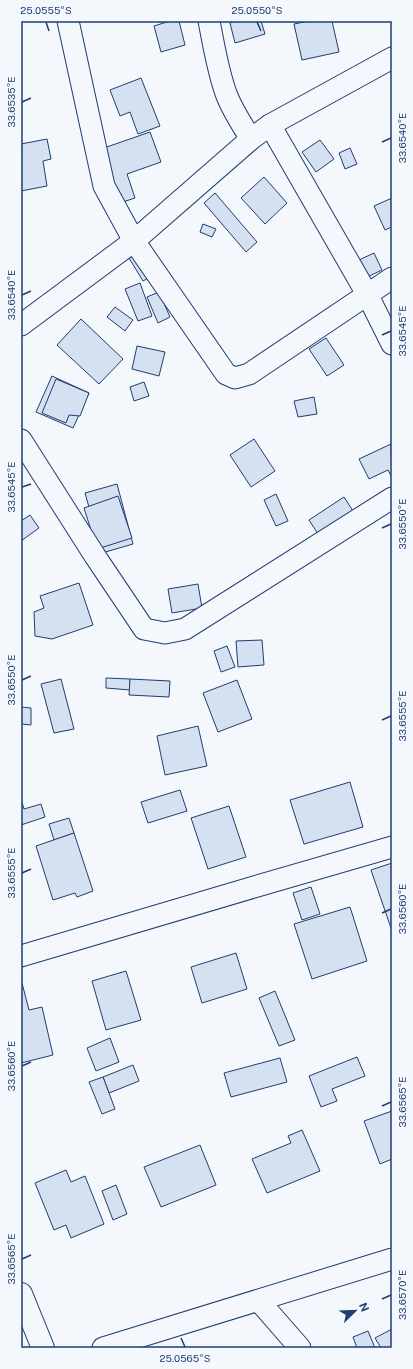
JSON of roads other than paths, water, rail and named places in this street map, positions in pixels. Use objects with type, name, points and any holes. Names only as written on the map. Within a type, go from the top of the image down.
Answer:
[{"type":"highway","points":[[21,1294],[43,1348]]},
{"type":"street","points":[[68,21],[72,46],[84,91],[104,186],[134,241],[226,374],[235,378],[249,374],[392,278]]},
{"type":"street","points":[[209,21],[219,70],[226,95],[235,115],[251,139]]},
{"type":"street","points":[[21,325],[134,241],[251,139],[270,125],[392,58]]},
{"type":"street","points":[[270,125],[368,294],[392,344]]},
{"type":"street","points":[[21,440],[94,556],[144,628],[165,633],[185,629],[392,498]]},
{"type":"street","points":[[21,956],[239,891],[392,848]]},
{"type":"street","points":[[104,1348],[392,1259]]},
{"type":"street","points":[[258,1300],[300,1348]]}]
